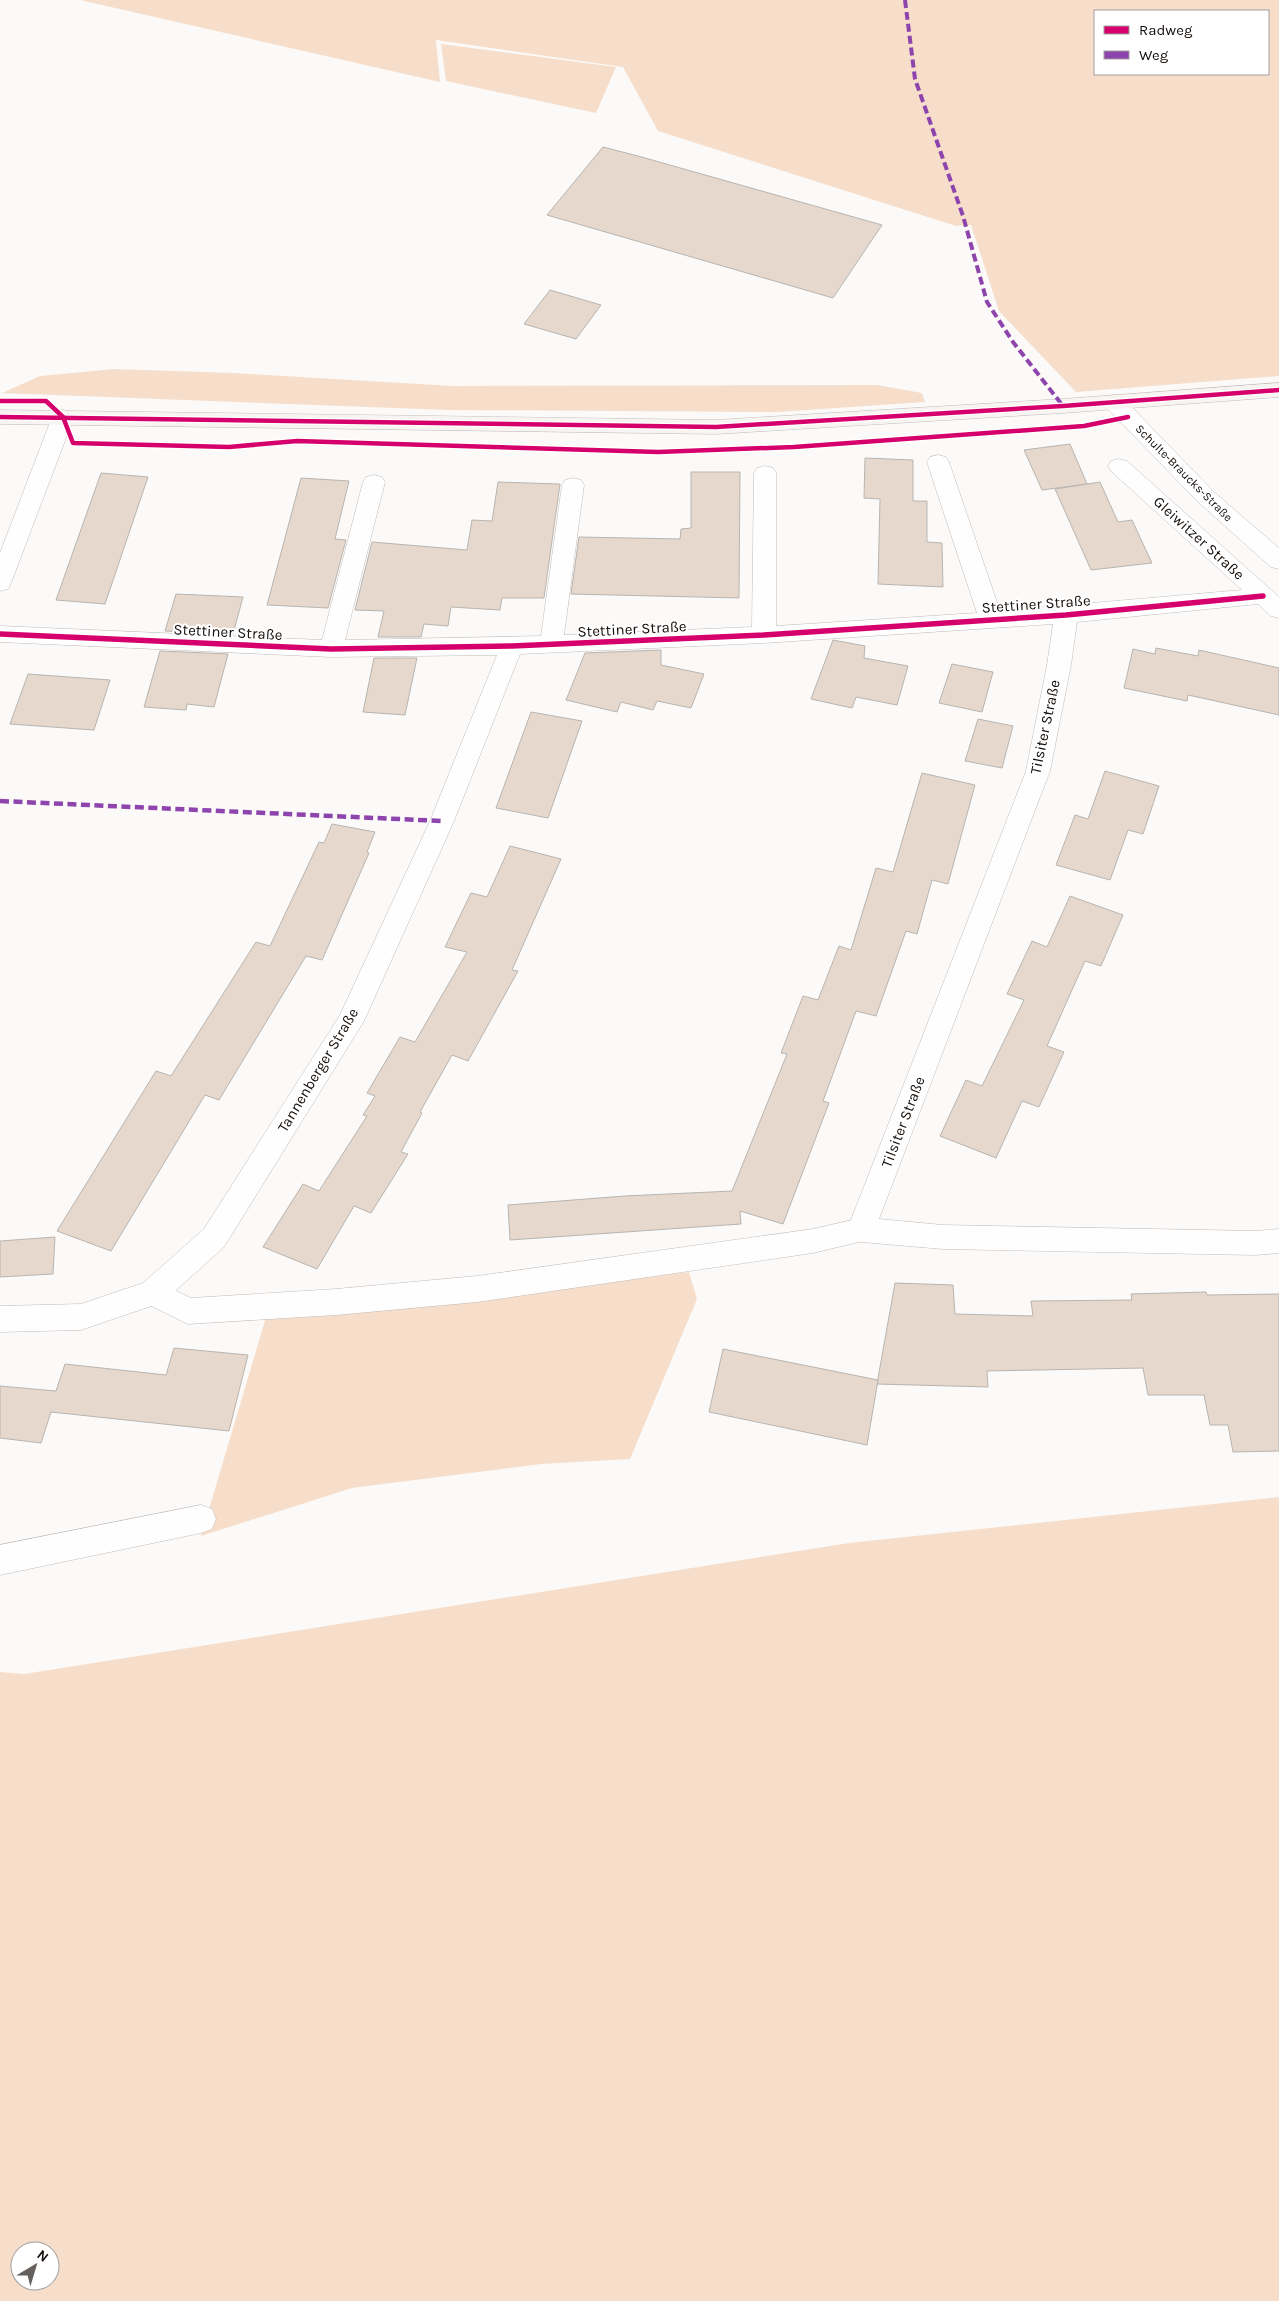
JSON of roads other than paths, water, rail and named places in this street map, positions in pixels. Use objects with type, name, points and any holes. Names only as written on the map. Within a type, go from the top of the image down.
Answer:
[{"type":"main road","points":[[0,417],[716,427],[1279,390]]},
{"type":"street","name":"Schulte-Braucks-Straße","points":[[1114,402],[1206,498],[1279,562]]},
{"type":"street","points":[[0,583],[63,417]]},
{"type":"street","name":"Stettiner Straße","points":[[938,462],[991,620]]},
{"type":"street","name":"Gleiwitzer Straße","points":[[1119,466],[1271,603]]},
{"type":"street","points":[[764,635],[765,473]]},
{"type":"street","points":[[331,648],[374,482]]},
{"type":"street","name":"Stettiner Straße","points":[[551,645],[573,486]]},
{"type":"street","name":"Stettiner Straße","points":[[0,634],[331,648],[512,646],[764,635],[1271,603]]},
{"type":"street","name":"Tilsiter Straße","points":[[861,1230],[1038,771],[1059,665],[1066,615]]},
{"type":"street","name":"Tannenberger Straße","points":[[0,1319],[81,1317],[153,1293],[214,1238],[351,1021],[442,821],[512,646]]},
{"type":"street","points":[[153,1293],[188,1311],[354,1301],[477,1290],[813,1241],[861,1230],[943,1237],[1256,1243],[1279,1241]]},
{"type":"street","points":[[0,1560],[201,1519]]}]
